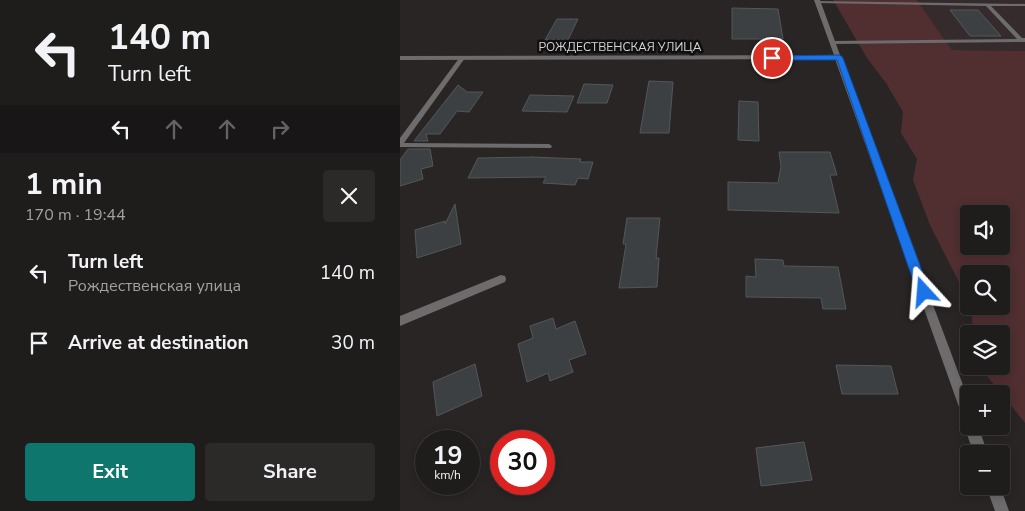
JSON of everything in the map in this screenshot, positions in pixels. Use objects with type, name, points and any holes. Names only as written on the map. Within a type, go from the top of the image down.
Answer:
[{"type":"street","points":[[818,1],[960,394]]},
{"type":"street","name":"РОЖДЕСТВЕНСКАЯ УЛИЦА","points":[[400,58],[840,58]]},
{"type":"street","points":[[400,321],[501,279]]},
{"type":"street","points":[[996,495],[1002,511]]},
{"type":"lane","points":[[818,1],[1025,5]]},
{"type":"lane","points":[[988,5],[1023,40]]},
{"type":"lane","points":[[834,42],[1023,40]]},
{"type":"lane","points":[[400,144],[462,58]]},
{"type":"lane","points":[[400,144],[549,146]]},
{"type":"shaded area","points":[[833,0],[917,0],[952,50],[1025,51],[1025,423],[1010,404],[1010,385],[994,385],[986,375],[1010,375],[1010,325],[973,325],[971,315],[1010,315],[1010,265],[960,265],[960,284],[930,225],[913,180],[917,159],[901,133],[903,112],[886,83],[867,58]]},
{"type":"shaded area","points":[[917,0],[1025,0],[1025,51],[952,50]]},
{"type":"building","points":[[732,8],[778,9],[783,39],[732,39]]},
{"type":"building","points":[[950,10],[978,10],[1001,36],[970,36]]},
{"type":"building","points":[[557,19],[578,19],[568,40],[545,40]]},
{"type":"building","points":[[649,81],[673,82],[669,133],[640,133]]},
{"type":"building","points":[[584,84],[613,85],[607,103],[577,103]]},
{"type":"building","points":[[458,85],[467,92],[483,92],[469,112],[457,111],[440,134],[426,134],[428,141],[414,141]]},
{"type":"building","points":[[530,95],[574,96],[567,112],[522,111]]},
{"type":"building","points":[[739,101],[758,102],[759,141],[738,140]]},
{"type":"building","points":[[408,149],[430,149],[433,166],[421,169],[423,179],[400,186],[400,160]]},
{"type":"building","points":[[779,152],[830,152],[837,175],[830,175],[839,213],[728,210],[728,182],[778,183],[781,166]]},
{"type":"building","points":[[532,157],[581,159],[580,162],[593,162],[588,179],[578,178],[575,185],[543,183],[546,177],[468,178],[478,158]]},
{"type":"building","points":[[455,204],[461,244],[417,258],[415,230],[445,221],[445,224]]},
{"type":"building","points":[[627,218],[660,218],[656,258],[659,258],[657,287],[619,288],[626,244],[623,244]]},
{"type":"building","points":[[755,259],[783,260],[784,266],[838,267],[846,309],[823,309],[821,298],[746,297],[746,276],[756,277]]},
{"type":"building","points":[[553,318],[556,329],[575,321],[586,354],[569,360],[573,372],[550,381],[548,373],[527,382],[518,344],[533,338],[530,326]]},
{"type":"building","points":[[475,364],[482,396],[437,416],[433,382]]},
{"type":"building","points":[[836,365],[891,366],[898,394],[842,394]]},
{"type":"building","points":[[804,442],[812,480],[761,486],[756,448]]},
{"type":"route","points":[[772,58],[840,58],[924,292]]}]
